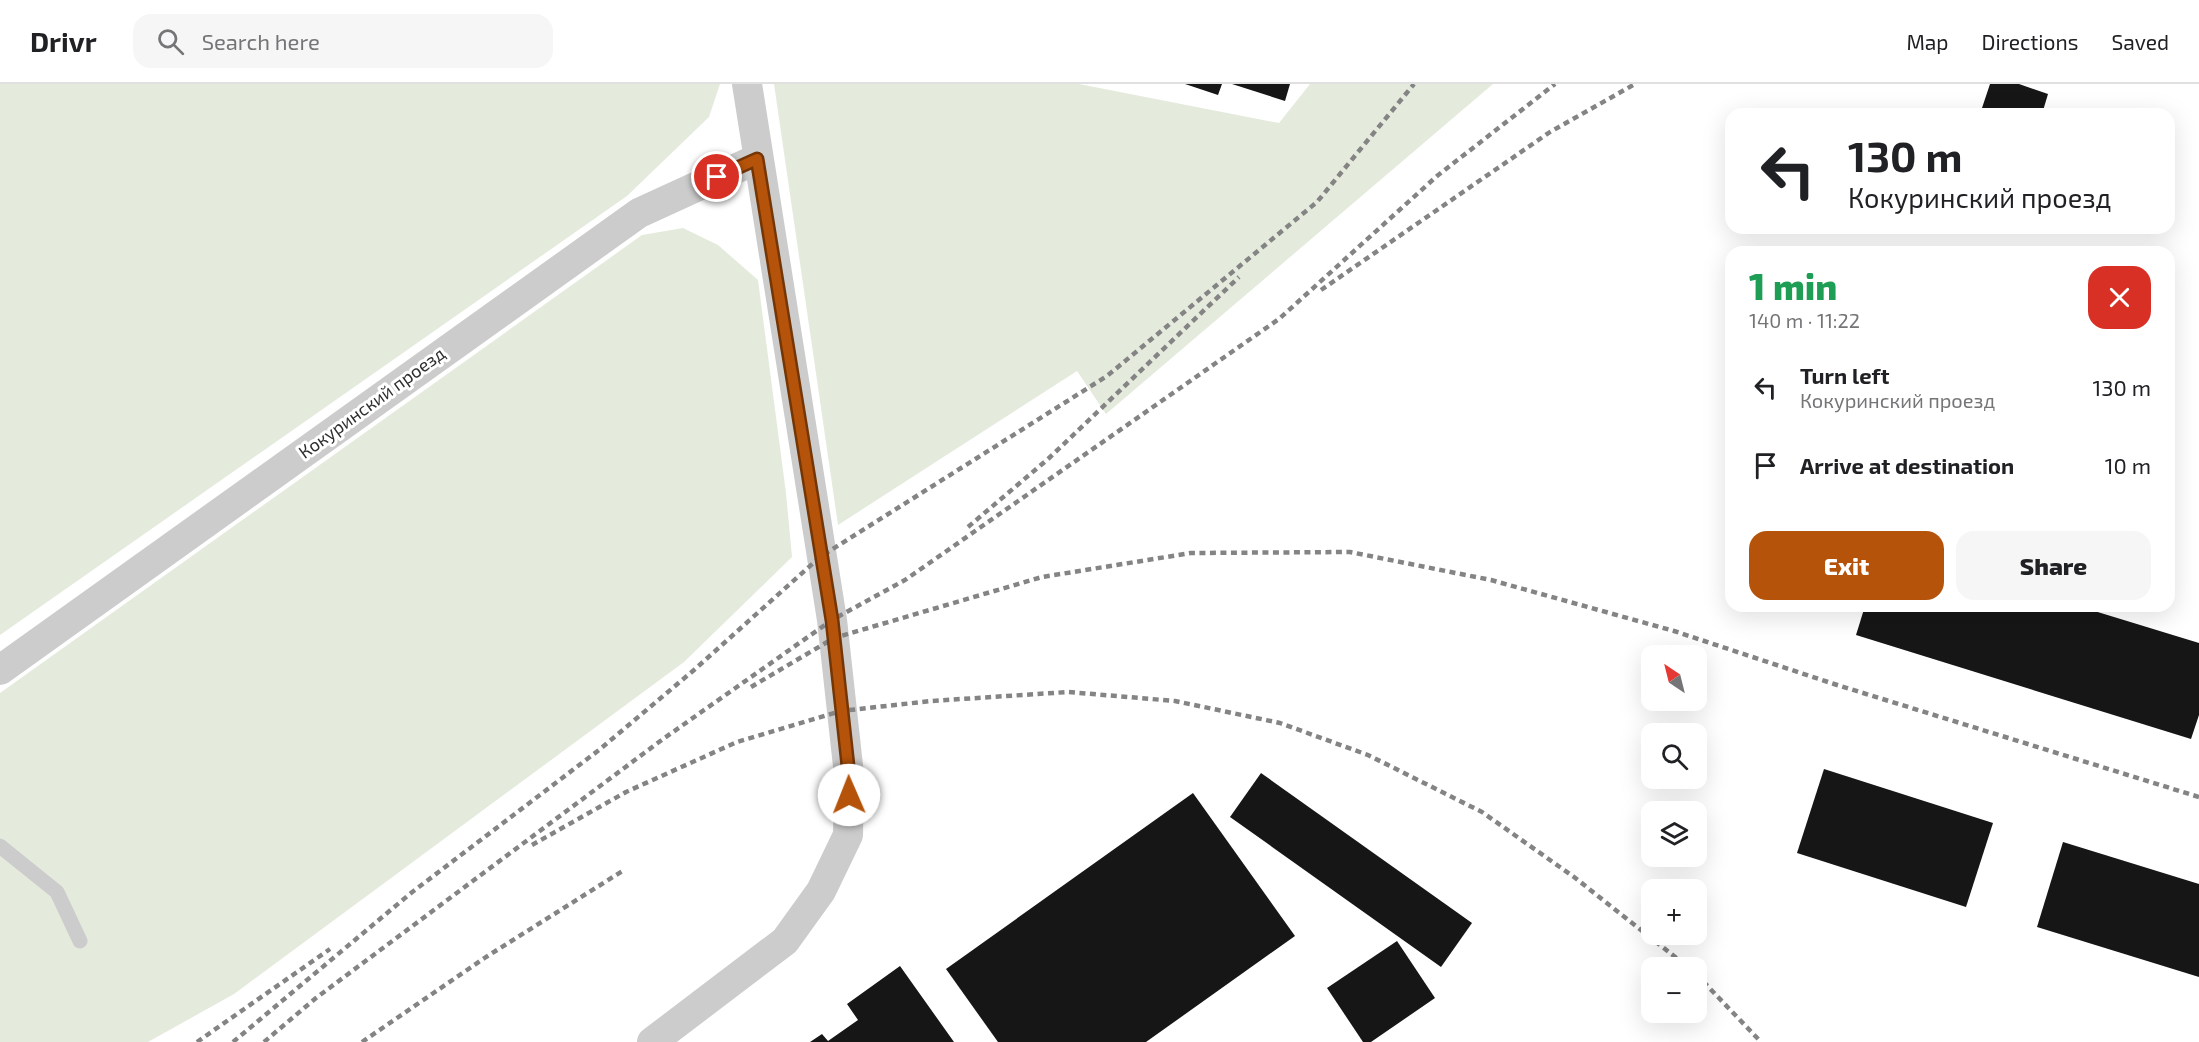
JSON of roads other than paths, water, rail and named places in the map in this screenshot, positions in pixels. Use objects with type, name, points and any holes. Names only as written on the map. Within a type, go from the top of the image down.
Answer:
[{"type":"street","points":[[652,1042],[785,941],[821,891],[848,835],[849,775],[832,620],[757,159],[747,84]]},
{"type":"street","name":"Кокуринский проезд","points":[[0,670],[639,213],[757,159]]},
{"type":"lane","points":[[0,846],[57,892],[80,941]]},
{"type":"railway","points":[[233,1042],[411,893],[599,750],[694,670],[820,557],[1107,376],[1317,202],[1414,84]]},
{"type":"railway","points":[[264,1042],[316,998],[663,739],[832,620],[905,580],[1279,319],[1437,176],[1555,84]]},
{"type":"railway","points":[[1321,290],[1550,132],[1635,84]]},
{"type":"railway","points":[[968,527],[1048,459],[1239,277]]},
{"type":"railway","points":[[751,687],[834,638],[1042,577],[1191,553],[1350,552],[1491,580],[1674,631],[1834,684],[2199,797]]},
{"type":"railway","points":[[532,845],[626,792],[737,742],[841,711],[931,701],[1068,692],[1175,701],[1280,723],[1368,755],[1482,812],[1574,877],[1675,957]]},
{"type":"railway","points":[[362,1042],[486,957],[624,870]]},
{"type":"railway","points":[[197,1042],[330,949]]},
{"type":"railway","points":[[1707,986],[1761,1042]]}]
